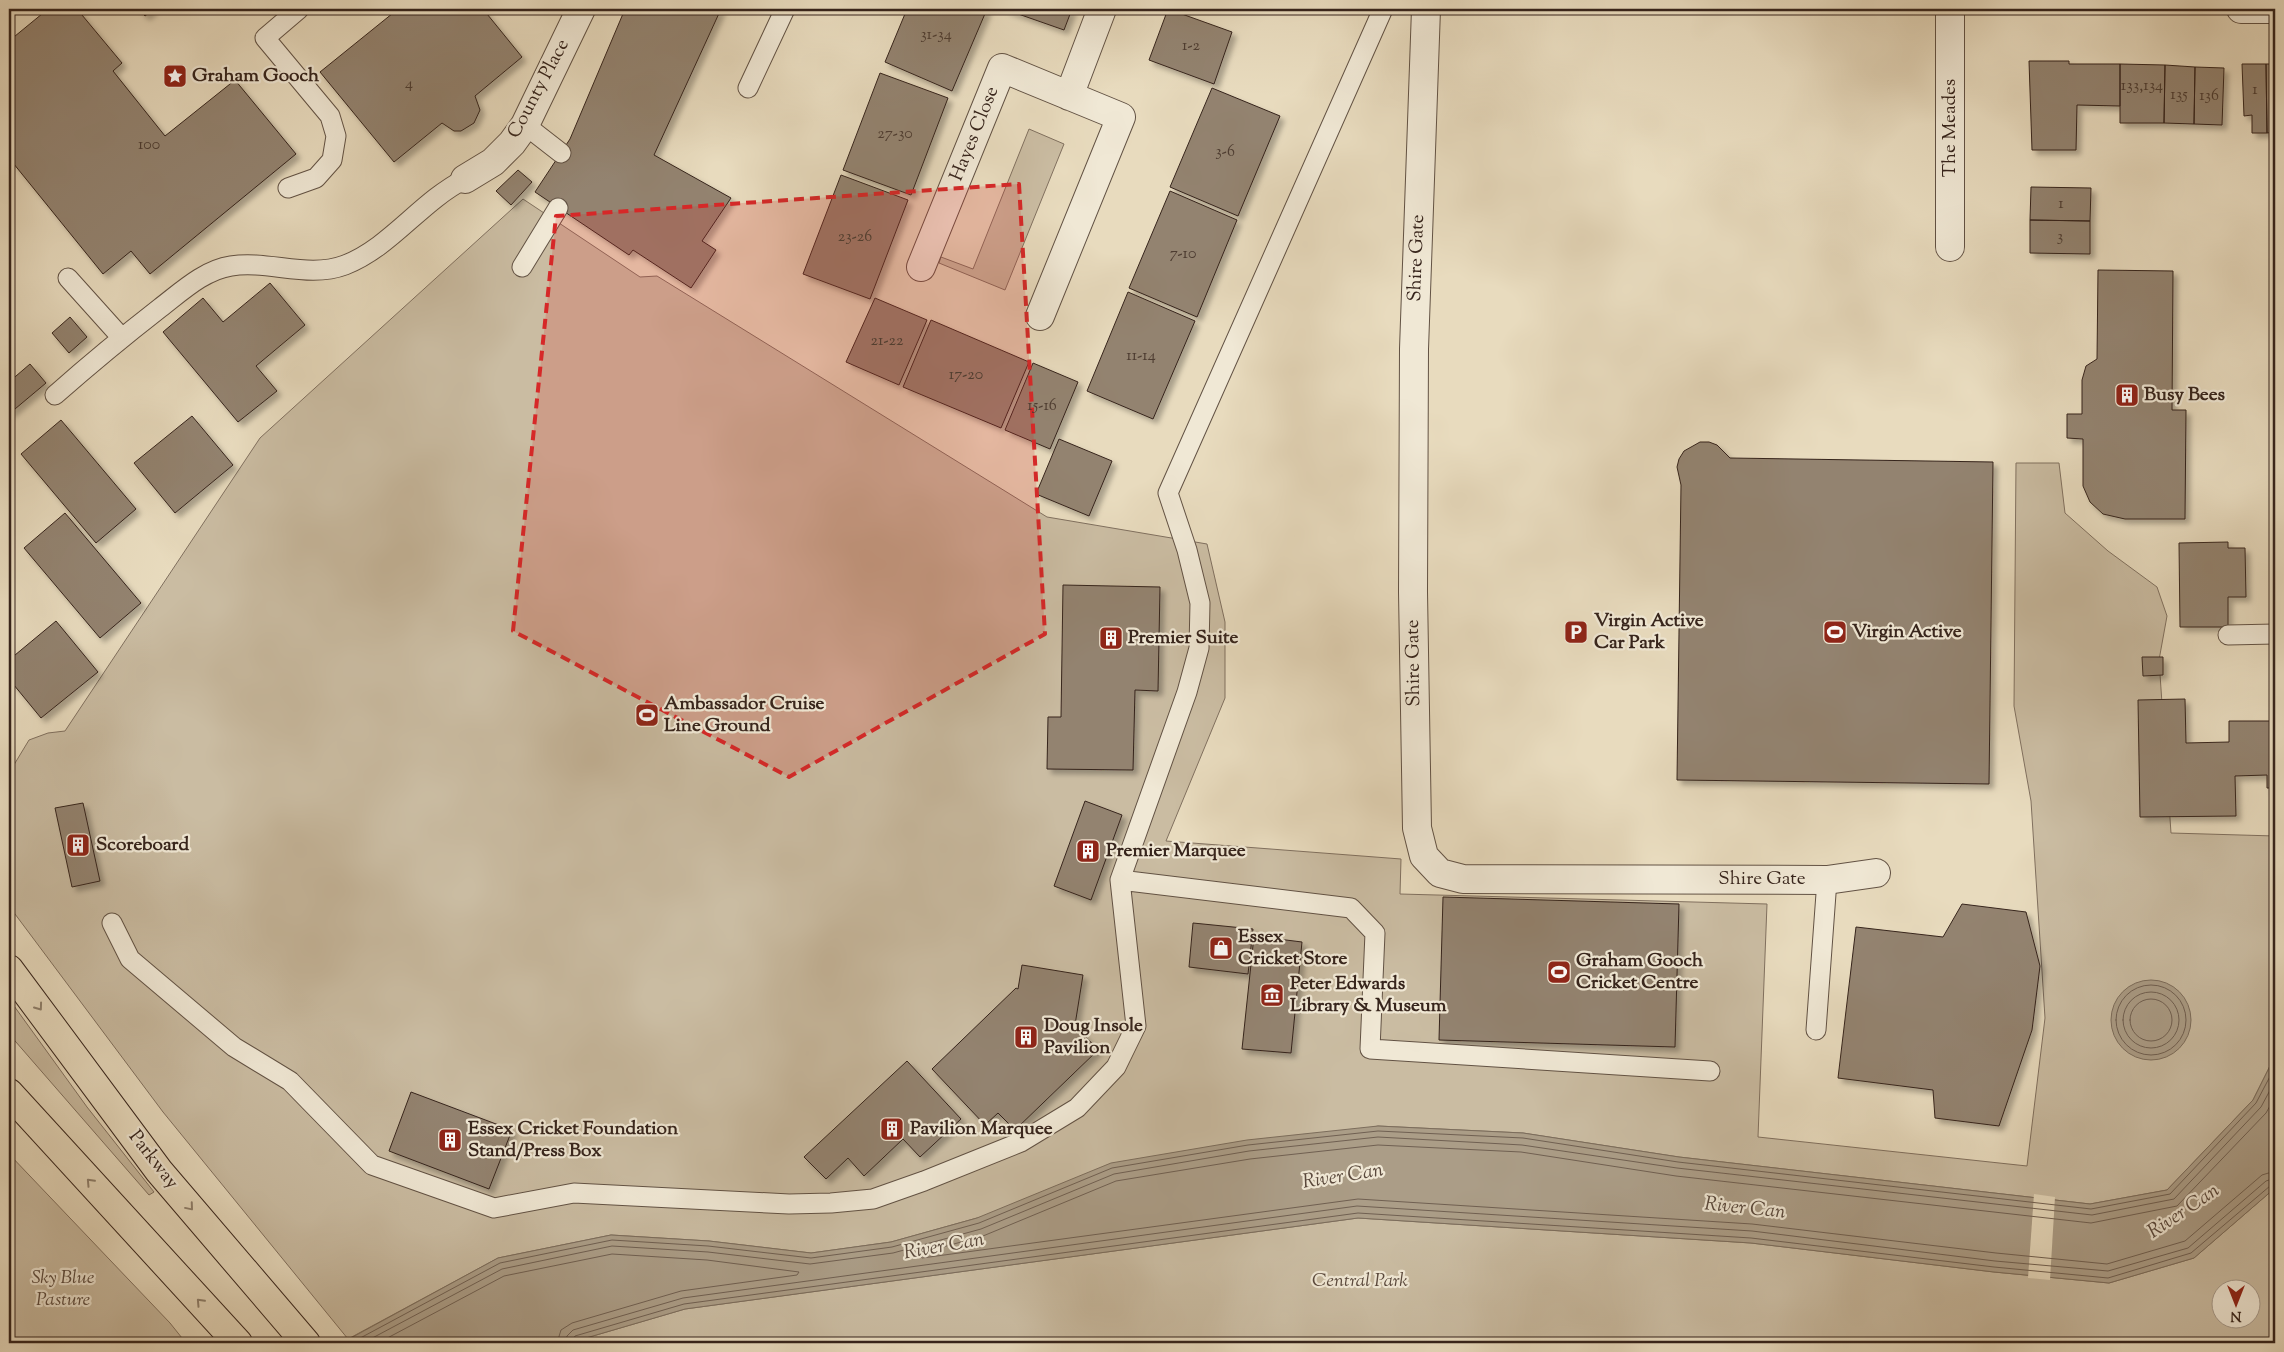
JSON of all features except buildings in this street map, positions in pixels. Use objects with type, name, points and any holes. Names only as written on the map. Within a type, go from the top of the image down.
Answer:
[{"type":"main road","name":"Parkway","points":[[9,969],[160,1171],[306,1343]]},
{"type":"main road","points":[[9,1094],[236,1340]]},
{"type":"street","name":"County Place","points":[[465,179],[493,162],[512,143],[525,125],[581,9]]},
{"type":"street","points":[[1069,96],[1102,9]]},
{"type":"street","name":"Shire Gate","points":[[1426,9],[1414,349],[1413,592],[1417,828],[1424,856],[1440,874],[1463,879],[1827,880],[1876,873]]},
{"type":"street","name":"The Meades","points":[[1950,9],[1950,247]]},
{"type":"street","points":[[2241,9],[2275,9]]},
{"type":"street","name":"Hayes Close","points":[[920,268],[1002,68],[1121,117],[1040,316]]},
{"type":"lane","points":[[288,188],[316,178],[332,160],[336,136],[330,116],[265,38],[299,9]]},
{"type":"lane","points":[[748,88],[785,9]]},
{"type":"lane","points":[[112,923],[130,959],[234,1046],[290,1081],[372,1165],[494,1208],[574,1193],[789,1204],[831,1204],[873,1199],[924,1181],[1021,1142],[1077,1108],[1116,1067],[1136,1026],[1120,880],[1187,692],[1199,648],[1200,603],[1187,550],[1168,493],[1383,9]]},
{"type":"lane","points":[[525,125],[561,153]]},
{"type":"lane","points":[[54,395],[121,338],[190,285],[210,273],[230,266],[251,265],[306,271],[324,270],[344,265],[364,256],[438,195],[465,179]]},
{"type":"lane","points":[[522,268],[558,208]]},
{"type":"lane","points":[[68,278],[121,338]]},
{"type":"lane","points":[[2228,635],[2275,634]]},
{"type":"lane","points":[[1120,880],[1351,908],[1376,933],[1370,1049],[1710,1071]]},
{"type":"lane","points":[[1816,1030],[1827,880]]},
{"type":"highlighted area","points":[[1019,184],[1045,634],[789,777],[513,631],[556,216]]},
{"type":"green space","points":[[1029,129],[1064,144],[1005,290],[939,263],[941,257],[973,269]]},
{"type":"green space","name":"Ambassador Cruise Line Ground","points":[[523,199],[640,277],[657,276],[1047,517],[1207,544],[1225,622],[1225,698],[1166,841],[1401,859],[1400,894],[1767,904],[1758,1137],[2027,1166],[2045,1018],[2031,801],[2014,706],[2016,463],[2059,463],[2065,513],[2108,551],[2157,587],[2167,616],[2159,660],[2171,833],[2275,836],[2275,1056],[2253,1100],[2167,1190],[2090,1204],[1679,1157],[1523,1133],[1378,1126],[977,1218],[891,1242],[811,1253],[709,1241],[611,1235],[498,1258],[348,1339],[163,1112],[9,906],[9,773],[29,740],[48,733],[65,731],[260,438]]},
{"type":"green space","points":[[9,999],[87,1107],[154,1192],[149,1195],[9,1034]]},
{"type":"green space","name":"Sky Blue Pasture","points":[[9,1154],[170,1323],[186,1343],[9,1343]]},
{"type":"green space","name":"Central Park","points":[[2275,1188],[2275,1343],[569,1343],[685,1309],[1358,1218],[1751,1243],[1994,1272],[2109,1283],[2194,1258]]},
{"type":"water","points":[[2151,980],[2166,983],[2179,992],[2188,1005],[2191,1020],[2188,1035],[2179,1048],[2166,1057],[2151,1060],[2136,1057],[2123,1048],[2114,1035],[2111,1020],[2114,1005],[2123,992],[2136,983]]},
{"type":"water","name":"River Can","points":[[2275,1056],[2275,1188],[2194,1258],[2109,1283],[1994,1272],[1751,1243],[1358,1218],[685,1309],[569,1343],[335,1343],[349,1339],[498,1258],[611,1235],[709,1241],[811,1253],[891,1242],[977,1218],[1111,1163],[1247,1140],[1378,1126],[1523,1133],[1679,1157],[2090,1204],[2167,1190],[2253,1100]]},
{"type":"pier","points":[[2034,1194],[2055,1197],[2050,1280],[2028,1278]]},
{"type":"place","name":"Graham Gooch","points":[[175,76]]},
{"type":"place","name":"Busy Bees","points":[[2127,395]]},
{"type":"place","name":"Virgin Active Car Park","points":[[1576,632]]},
{"type":"place","name":"Virgin Active","points":[[1835,632]]},
{"type":"place","name":"Premier Suite","points":[[1111,638]]},
{"type":"place","name":"Ambassador Cruise Line Ground","points":[[647,715]]},
{"type":"place","name":"Scoreboard","points":[[78,845]]},
{"type":"place","name":"Premier Marquee","points":[[1088,851]]},
{"type":"place","name":"Essex Cricket Store","points":[[1221,948]]},
{"type":"place","name":"Graham Gooch Cricket Centre","points":[[1559,972]]},
{"type":"place","name":"Peter Edwards Library & Museum","points":[[1272,995]]},
{"type":"place","name":"Doug Insole Pavilion","points":[[1026,1037]]},
{"type":"place","name":"Pavilion Marquee","points":[[892,1129]]},
{"type":"place","name":"Essex Cricket Foundation Stand/Press Box","points":[[450,1140]]}]
